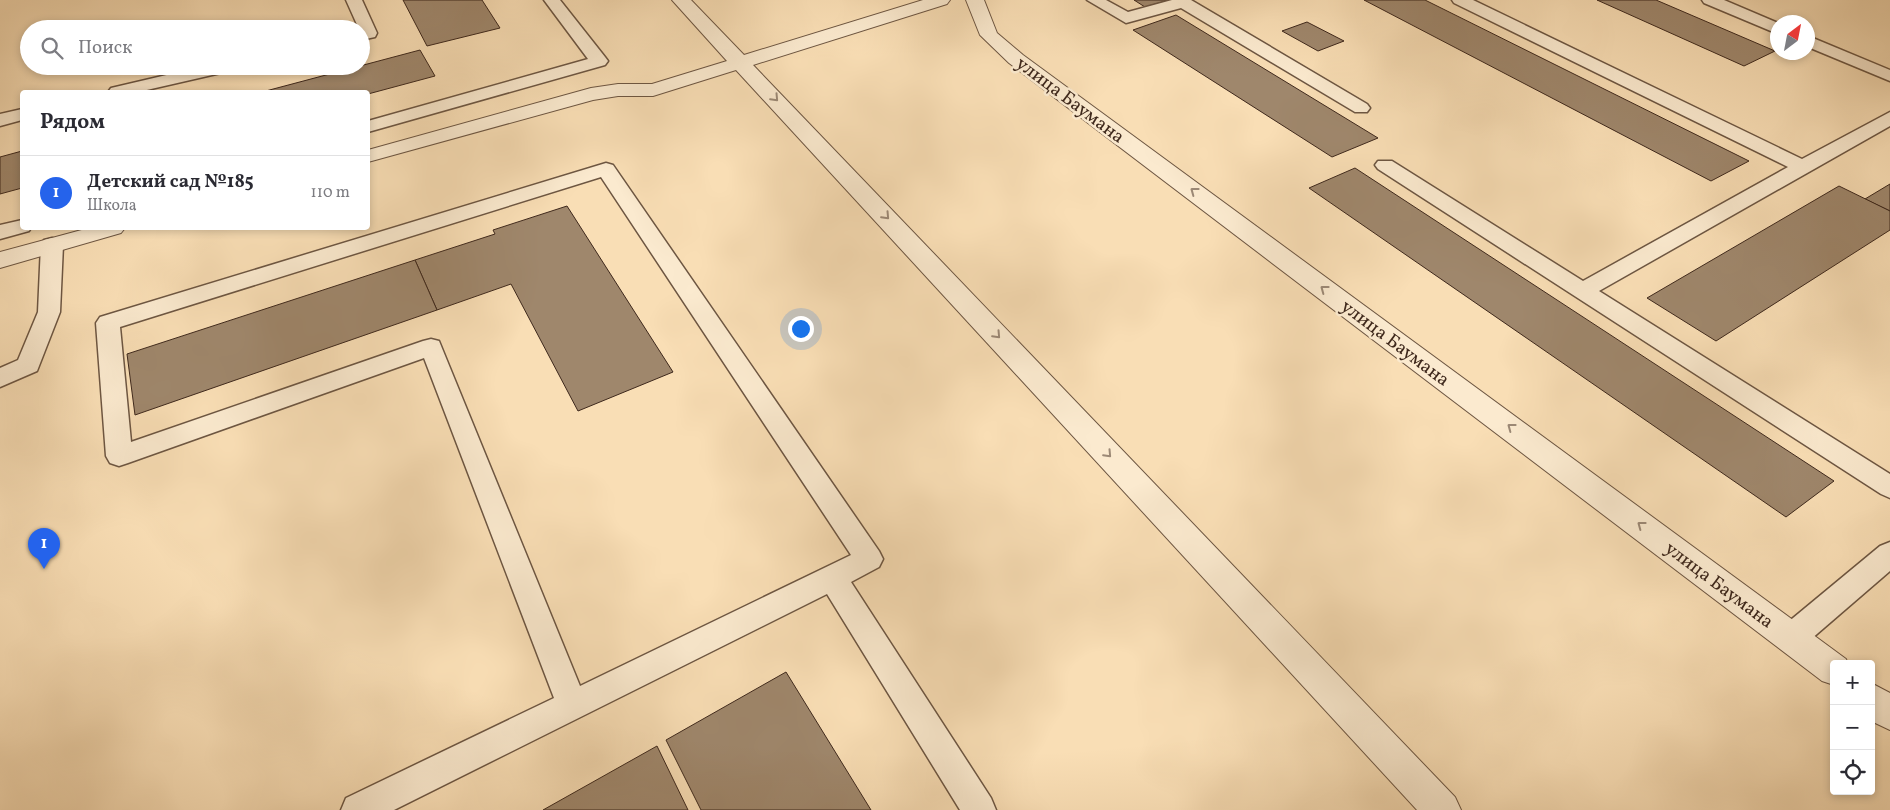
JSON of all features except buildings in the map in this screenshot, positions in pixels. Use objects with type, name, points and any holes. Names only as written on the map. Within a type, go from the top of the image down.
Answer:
[{"type":"street","points":[[681,0],[742,62],[1442,810]]},
{"type":"street","points":[[370,155],[591,94],[618,90],[653,90],[941,0]]},
{"type":"street","name":"улица Баумана","points":[[975,0],[989,35],[1016,59],[1830,667]]},
{"type":"street","points":[[0,260],[106,230]]},
{"type":"street","points":[[1875,702],[1890,714]]},
{"type":"lane","points":[[354,0],[363,20]]},
{"type":"lane","points":[[370,126],[599,61],[552,0]]},
{"type":"lane","points":[[1095,0],[1126,18],[1183,2],[1361,108]]},
{"type":"lane","points":[[1460,0],[1802,167]]},
{"type":"lane","points":[[1710,0],[1770,25]]},
{"type":"lane","points":[[1815,44],[1890,76]]},
{"type":"lane","points":[[126,90],[190,75]]},
{"type":"lane","points":[[0,120],[20,115]]},
{"type":"lane","points":[[1582,291],[1890,118]]},
{"type":"lane","points":[[1385,165],[1890,487]]},
{"type":"lane","points":[[358,810],[832,578],[869,559],[606,169],[108,323],[120,456],[431,347],[572,705]]},
{"type":"lane","points":[[0,232],[20,227]]},
{"type":"lane","points":[[0,378],[28,365],[49,312],[52,245]]},
{"type":"lane","points":[[1792,637],[1890,554]]},
{"type":"lane","points":[[832,578],[979,810]]},
{"type":"place","name":"Детский сад №185","points":[[44,569]]}]
